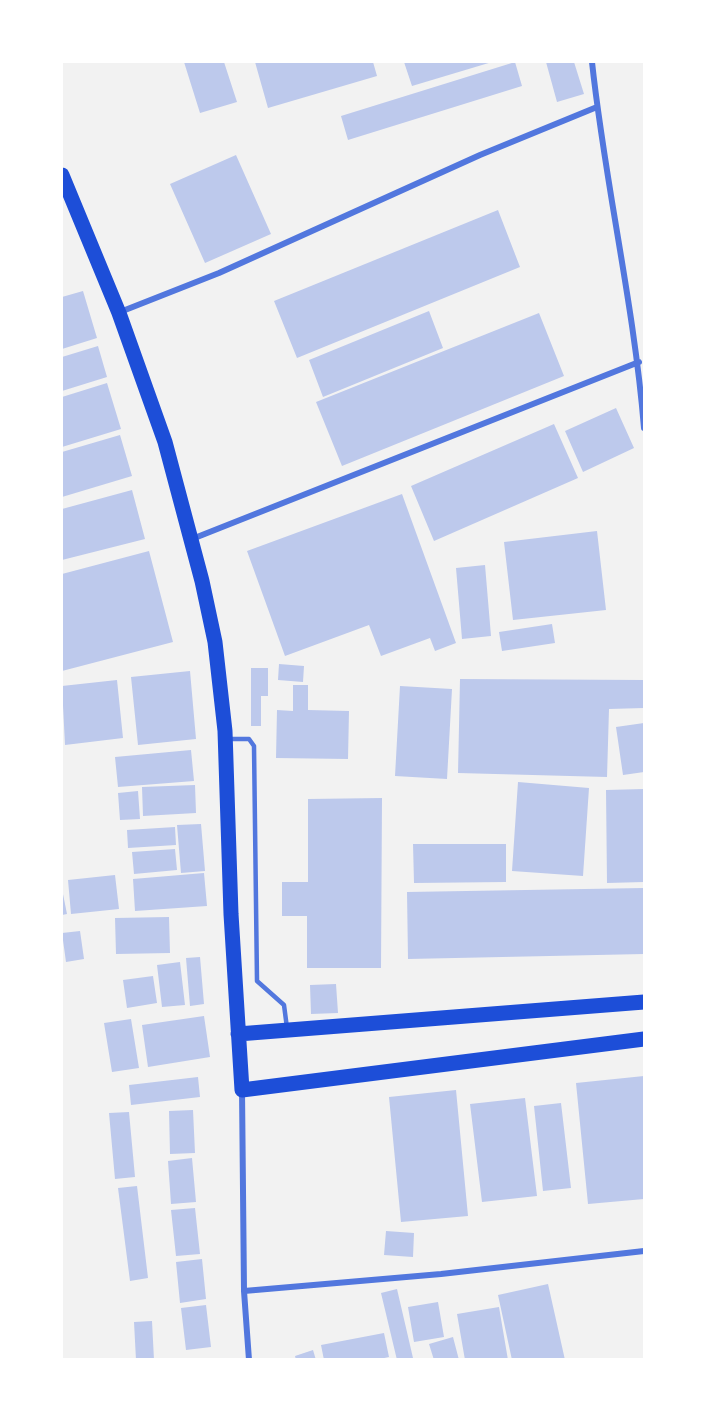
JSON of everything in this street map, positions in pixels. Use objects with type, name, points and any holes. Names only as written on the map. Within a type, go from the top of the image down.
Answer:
[{"type":"main road","points":[[62,175],[119,313],[165,442],[215,642],[225,739],[242,1090],[645,1039]]},
{"type":"main road","points":[[238,1034],[287,1028],[645,1002]]},
{"type":"street","points":[[592,62],[597,107],[639,362],[645,428]]},
{"type":"street","points":[[119,313],[219,273],[470,159],[597,107]]},
{"type":"street","points":[[191,540],[639,362]]},
{"type":"street","points":[[242,1090],[244,1291],[249,1359]]},
{"type":"street","points":[[244,1291],[441,1274],[645,1251]]},
{"type":"lane","points":[[225,739],[249,739],[254,746],[257,981],[284,1005],[287,1028]]},
{"type":"building","points":[[184,62],[224,62],[237,102],[200,113]]},
{"type":"building","points":[[255,62],[373,62],[377,76],[268,108]]},
{"type":"building","points":[[404,62],[492,62],[412,86]]},
{"type":"building","points":[[515,62],[522,86],[348,140],[341,116]]},
{"type":"building","points":[[546,62],[574,62],[584,94],[557,102]]},
{"type":"building","points":[[236,155],[271,234],[205,263],[170,184]]},
{"type":"building","points":[[498,210],[520,267],[297,358],[274,301]]},
{"type":"building","points":[[83,291],[97,338],[62,349],[62,297]]},
{"type":"building","points":[[429,311],[443,348],[323,397],[309,360]]},
{"type":"building","points":[[539,313],[564,376],[342,466],[316,402]]},
{"type":"building","points":[[98,346],[107,377],[62,391],[62,357]]},
{"type":"building","points":[[107,383],[121,429],[62,447],[62,397]]},
{"type":"building","points":[[616,408],[634,448],[583,472],[565,431]]},
{"type":"building","points":[[554,424],[578,478],[434,541],[411,486]]},
{"type":"building","points":[[120,435],[132,476],[62,497],[62,452]]},
{"type":"building","points":[[132,490],[145,539],[62,560],[62,509]]},
{"type":"building","points":[[402,494],[456,643],[435,651],[430,638],[381,656],[369,625],[285,656],[247,551]]},
{"type":"building","points":[[597,531],[606,610],[513,620],[504,542]]},
{"type":"building","points":[[149,551],[173,642],[62,671],[62,574]]},
{"type":"building","points":[[485,565],[491,636],[462,639],[456,568]]},
{"type":"building","points":[[552,624],[555,643],[502,651],[499,632]]},
{"type":"building","points":[[279,664],[304,666],[303,682],[278,680]]},
{"type":"building","points":[[251,668],[268,668],[268,696],[261,696],[261,726],[251,726]]},
{"type":"building","points":[[190,671],[196,739],[138,745],[131,677]]},
{"type":"building","points":[[460,679],[644,680],[644,708],[609,709],[607,777],[458,773]]},
{"type":"building","points":[[117,680],[123,738],[65,745],[62,686]]},
{"type":"building","points":[[293,685],[308,685],[308,710],[349,711],[348,759],[276,758],[277,710],[293,711]]},
{"type":"building","points":[[400,686],[452,689],[447,779],[395,776]]},
{"type":"building","points":[[644,723],[644,772],[623,775],[616,727]]},
{"type":"building","points":[[191,750],[194,781],[118,787],[115,757]]},
{"type":"building","points":[[518,782],[589,788],[583,876],[512,871]]},
{"type":"building","points":[[195,785],[196,813],[143,816],[142,787]]},
{"type":"building","points":[[644,789],[644,882],[607,883],[606,790]]},
{"type":"building","points":[[138,791],[140,819],[120,820],[118,793]]},
{"type":"building","points":[[382,798],[381,968],[307,968],[307,916],[282,916],[282,882],[308,882],[308,799]]},
{"type":"building","points":[[201,824],[205,871],[181,873],[177,825]]},
{"type":"building","points":[[175,827],[176,845],[128,848],[127,830]]},
{"type":"building","points":[[413,844],[506,844],[506,882],[414,883]]},
{"type":"building","points":[[175,849],[177,870],[134,874],[132,852]]},
{"type":"building","points":[[204,873],[207,906],[135,911],[133,879]]},
{"type":"building","points":[[115,875],[119,909],[71,914],[68,880]]},
{"type":"building","points":[[644,888],[644,954],[408,959],[407,892]]},
{"type":"building","points":[[62,889],[67,914],[62,915]]},
{"type":"building","points":[[169,917],[170,953],[116,954],[115,918]]},
{"type":"building","points":[[80,931],[84,959],[66,962],[62,933]]},
{"type":"building","points":[[200,957],[204,1004],[190,1006],[186,958]]},
{"type":"building","points":[[180,962],[185,1005],[162,1007],[157,965]]},
{"type":"building","points":[[153,976],[157,1003],[127,1008],[123,980]]},
{"type":"building","points":[[336,984],[338,1013],[311,1014],[310,985]]},
{"type":"building","points":[[204,1016],[210,1057],[148,1067],[142,1025]]},
{"type":"building","points":[[131,1019],[139,1068],[112,1072],[104,1023]]},
{"type":"building","points":[[644,1076],[644,1199],[588,1204],[576,1083]]},
{"type":"building","points":[[198,1077],[200,1097],[131,1105],[129,1085]]},
{"type":"building","points":[[456,1090],[468,1216],[401,1222],[389,1097]]},
{"type":"building","points":[[525,1098],[537,1196],[482,1202],[470,1104]]},
{"type":"building","points":[[561,1103],[571,1188],[543,1191],[534,1106]]},
{"type":"building","points":[[193,1110],[195,1153],[170,1154],[169,1111]]},
{"type":"building","points":[[129,1112],[135,1177],[115,1179],[109,1113]]},
{"type":"building","points":[[192,1158],[196,1202],[171,1204],[168,1161]]},
{"type":"building","points":[[137,1186],[148,1278],[130,1281],[118,1188]]},
{"type":"building","points":[[195,1208],[200,1254],[176,1256],[171,1210]]},
{"type":"building","points":[[386,1231],[414,1233],[413,1257],[384,1255]]},
{"type":"building","points":[[202,1259],[206,1299],[180,1303],[176,1262]]},
{"type":"building","points":[[548,1284],[565,1360],[512,1360],[498,1295]]},
{"type":"building","points":[[397,1289],[413,1358],[407,1360],[397,1360],[381,1293]]},
{"type":"building","points":[[438,1302],[444,1337],[414,1342],[408,1307]]},
{"type":"building","points":[[206,1305],[211,1347],[186,1350],[181,1308]]},
{"type":"building","points":[[499,1307],[508,1360],[465,1360],[457,1314]]},
{"type":"building","points":[[152,1321],[154,1360],[136,1360],[134,1322]]},
{"type":"building","points":[[384,1333],[389,1357],[375,1360],[324,1360],[321,1345]]},
{"type":"building","points":[[453,1337],[459,1360],[434,1360],[429,1344]]},
{"type":"building","points":[[313,1350],[316,1360],[296,1360],[295,1356]]}]
